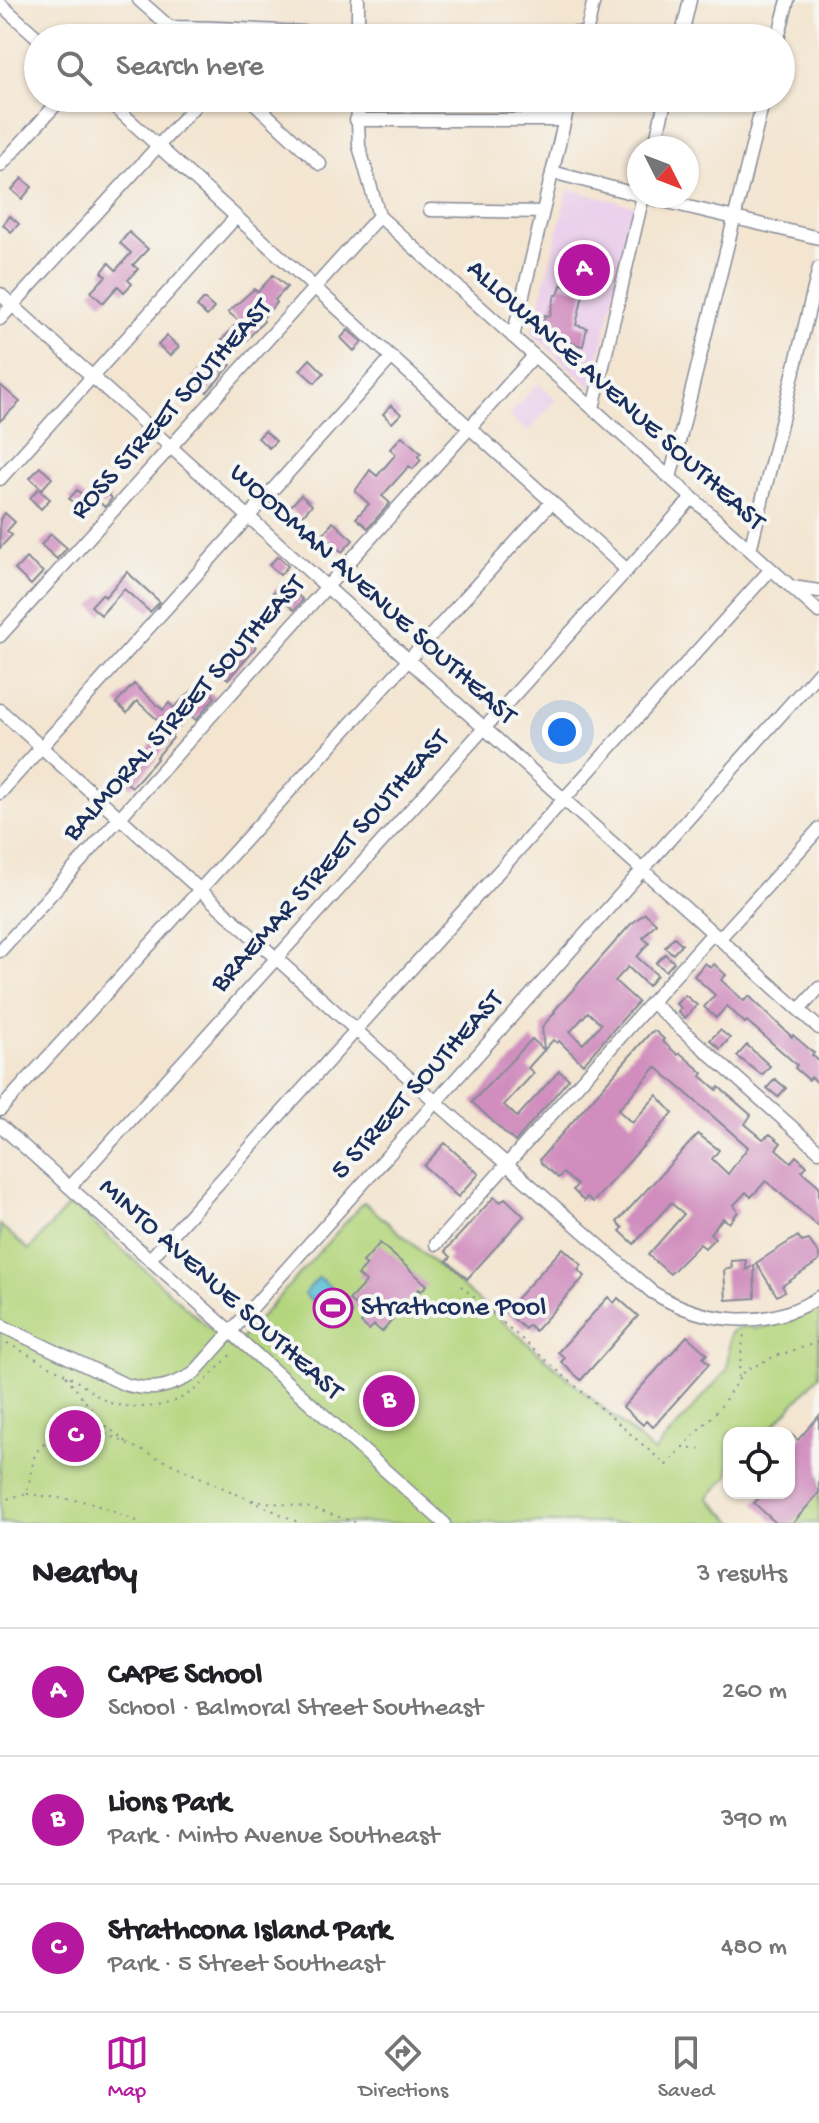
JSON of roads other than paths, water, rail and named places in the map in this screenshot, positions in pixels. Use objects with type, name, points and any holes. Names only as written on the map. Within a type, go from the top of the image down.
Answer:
[{"type":"street","points":[[139,0],[166,24]]},
{"type":"street","points":[[358,0],[358,24]]},
{"type":"street","points":[[589,24],[594,0]]},
{"type":"street","points":[[684,24],[690,0]]},
{"type":"street","points":[[782,24],[788,0]]},
{"type":"street","points":[[2,4],[24,25]]},
{"type":"street","points":[[0,166],[49,112]]},
{"type":"street","points":[[121,112],[627,570]]},
{"type":"street","points":[[0,319],[189,112]]},
{"type":"street","points":[[264,112],[320,164]]},
{"type":"street","points":[[356,112],[359,146],[379,216]]},
{"type":"street","points":[[513,337],[567,112]]},
{"type":"street","points":[[657,136],[663,112]]},
{"type":"street","points":[[670,478],[760,112]]},
{"type":"street","points":[[356,120],[565,120]]},
{"type":"street","points":[[552,172],[627,192]]},
{"type":"street","points":[[593,408],[639,208]]},
{"type":"street","points":[[692,208],[819,238]]},
{"type":"street","points":[[430,210],[543,212]]},
{"type":"street","name":"ROSS STREET SOUTHEAST","points":[[0,636],[379,216]]},
{"type":"street","name":"ALLOWANCE AVENUE SOUTHEAST","points":[[379,216],[819,612]]},
{"type":"street","points":[[0,479],[236,217]]},
{"type":"street","points":[[750,550],[819,268]]},
{"type":"street","name":"WOODMAN AVENUE SOUTHEAST","points":[[0,294],[819,1028]]},
{"type":"street","name":"BALMORAL STREET SOUTHEAST","points":[[0,951],[534,356]]},
{"type":"street","points":[[0,793],[392,357]]},
{"type":"street","name":"BRAEMAR STREET SOUTHEAST","points":[[70,1187],[692,498]]},
{"type":"street","points":[[0,1110],[552,502]]},
{"type":"street","points":[[150,1259],[771,569]]},
{"type":"street","points":[[792,587],[819,591]]},
{"type":"street","name":"5 STREET SOUTHEAST","points":[[0,1325],[124,1384],[145,1390],[161,1389],[193,1374],[819,672]]},
{"type":"street","points":[[0,710],[652,1292],[675,1306],[720,1319],[758,1320],[790,1312],[819,1297]]},
{"type":"street","points":[[436,1244],[651,1002],[819,829]]},
{"type":"street","points":[[799,1010],[819,988]]},
{"type":"street","points":[[651,1002],[819,1151]]},
{"type":"street","name":"MINTO AVENUE SOUTHEAST","points":[[0,1125],[444,1523]]},
{"type":"water","points":[[319,1277],[353,1308],[338,1324],[304,1294]]},
{"type":"place","name":"CAPE School","points":[[584,270]]},
{"type":"place","name":"Strathcone Pool","points":[[333,1308]]},
{"type":"place","name":"Lions Park","points":[[389,1401]]},
{"type":"place","name":"Strathcona Island Park","points":[[75,1436]]}]
